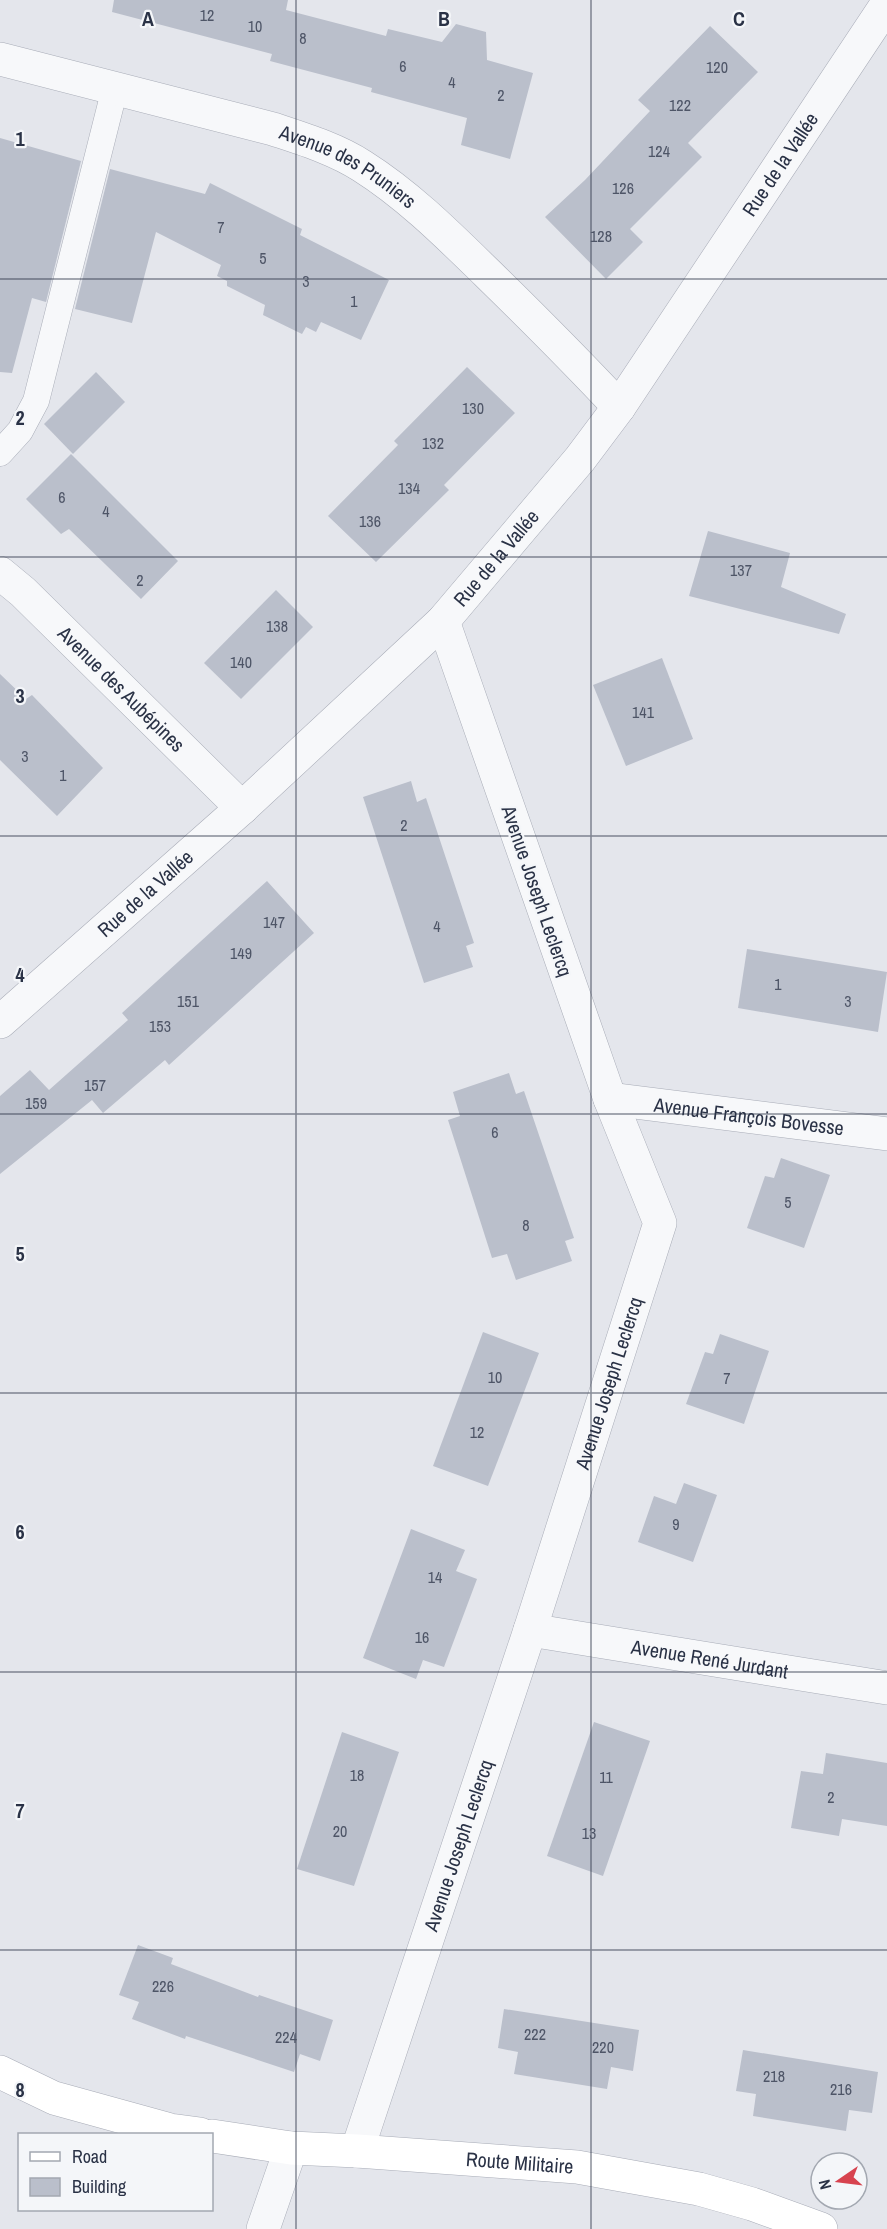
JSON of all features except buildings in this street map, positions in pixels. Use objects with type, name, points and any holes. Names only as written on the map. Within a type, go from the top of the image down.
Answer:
[{"type":"street","name":"Rue de la Vallée","points":[[0,1022],[242,808],[443,621],[580,459],[619,407],[887,4]]},
{"type":"street","name":"Avenue des Pruniers","points":[[0,58],[273,129],[312,142],[360,164],[400,194],[471,258],[571,356],[619,407]]},
{"type":"street","name":"Avenue des Aubépines","points":[[0,573],[23,592],[242,808]]},
{"type":"street","name":"Avenue Joseph Leclercq","points":[[357,2151],[530,1630],[660,1223],[610,1099],[443,621]]},
{"type":"street","name":"Avenue François Bovesse","points":[[610,1099],[887,1134]]},
{"type":"street","name":"Avenue René Jurdant","points":[[530,1630],[887,1688]]},
{"type":"street","points":[[0,2072],[54,2098],[170,2130],[192,2133]]},
{"type":"street","name":"Route Militaire","points":[[213,2136],[291,2148],[599,2170],[699,2189],[752,2204],[822,2229]]},
{"type":"street","points":[[263,2229],[291,2148]]},
{"type":"lane","points":[[0,453],[20,431],[36,401],[115,88]]}]
